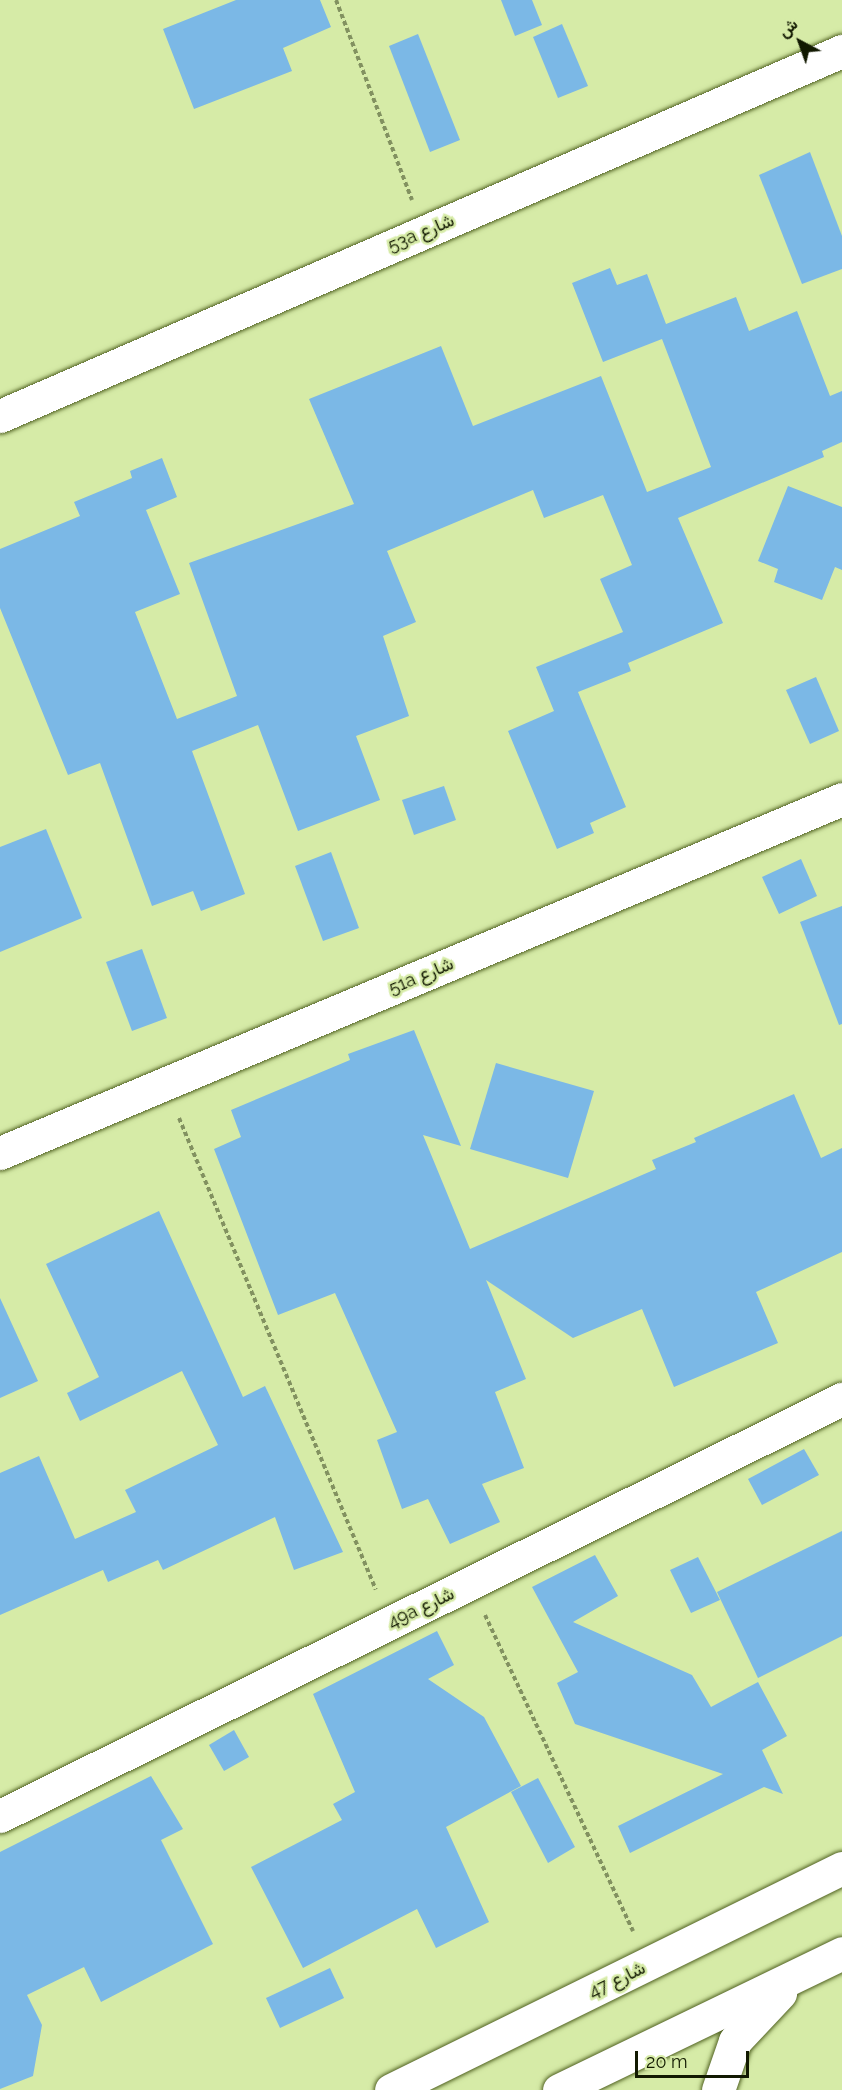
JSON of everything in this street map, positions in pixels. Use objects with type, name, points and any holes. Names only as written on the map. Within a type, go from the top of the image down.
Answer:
[{"type":"street","name":"53a شارع","points":[[0,416],[842,51]]},
{"type":"street","name":"51a شارع","points":[[0,1153],[842,799]]},
{"type":"street","name":"49a شارع","points":[[0,1816],[842,1399]]},
{"type":"street","name":"شارع 47","points":[[391,2090],[842,1868]]},
{"type":"street","points":[[559,2090],[842,1953]]},
{"type":"street","points":[[718,2090],[735,2041],[804,1971]]},
{"type":"path","points":[[336,0],[423,232]]},
{"type":"path","points":[[165,1084],[390,1623]]},
{"type":"path","points":[[470,1584],[649,1964]]},
{"type":"building","points":[[236,0],[320,0],[331,27],[283,48],[292,71],[194,109],[163,29]]},
{"type":"building","points":[[501,0],[532,0],[542,25],[515,36]]},
{"type":"building","points":[[562,24],[588,86],[558,98],[533,37]]},
{"type":"building","points":[[418,34],[460,140],[430,152],[389,46]]},
{"type":"building","points":[[810,152],[842,236],[842,269],[802,284],[759,175]]},
{"type":"building","points":[[610,268],[617,285],[647,274],[666,324],[736,297],[749,331],[797,311],[830,396],[842,391],[842,442],[822,451],[824,457],[678,518],[723,623],[628,663],[631,671],[578,692],[626,807],[590,823],[594,833],[557,849],[508,731],[554,711],[536,667],[623,632],[600,579],[632,565],[603,495],[544,518],[533,490],[387,551],[416,622],[383,636],[409,716],[356,736],[380,800],[298,831],[258,725],[192,751],[245,894],[201,911],[193,891],[152,906],[100,763],[68,775],[0,608],[0,549],[80,516],[74,502],[132,478],[130,471],[162,458],[177,497],[146,510],[180,594],[135,612],[177,719],[237,696],[189,563],[354,504],[309,399],[441,346],[473,426],[601,376],[647,492],[711,467],[662,339],[603,362],[572,283]]},
{"type":"building","points":[[788,486],[842,507],[842,570],[835,567],[822,600],[774,582],[778,569],[758,561]]},
{"type":"building","points":[[816,677],[839,731],[810,744],[786,690]]},
{"type":"building","points":[[444,786],[456,820],[414,835],[402,800]]},
{"type":"building","points":[[46,829],[82,918],[0,952],[0,847]]},
{"type":"building","points":[[331,852],[359,928],[323,941],[295,866]]},
{"type":"building","points":[[801,859],[817,896],[779,914],[762,877]]},
{"type":"building","points":[[842,906],[842,1024],[839,1025],[800,922]]},
{"type":"building","points":[[142,949],[167,1018],[132,1031],[106,962]]},
{"type":"building","points":[[414,1030],[461,1146],[423,1135],[470,1249],[656,1169],[652,1160],[696,1142],[694,1138],[794,1094],[821,1158],[842,1148],[842,1252],[756,1292],[778,1343],[674,1387],[642,1309],[573,1338],[486,1280],[526,1379],[495,1392],[524,1468],[482,1484],[500,1522],[450,1544],[428,1499],[402,1509],[377,1440],[397,1432],[335,1293],[278,1315],[214,1149],[241,1137],[231,1110],[350,1060],[348,1054]]},
{"type":"building","points":[[496,1063],[594,1091],[568,1178],[470,1149]]},
{"type":"building","points":[[159,1211],[243,1397],[265,1386],[343,1552],[294,1570],[275,1517],[163,1570],[158,1560],[108,1582],[103,1570],[0,1615],[0,1473],[39,1456],[75,1539],[136,1512],[125,1490],[218,1445],[182,1371],[80,1421],[67,1393],[99,1377],[46,1264]]},
{"type":"building","points":[[0,1298],[38,1381],[0,1398]]},
{"type":"building","points":[[804,1449],[819,1475],[762,1505],[748,1479]]},
{"type":"building","points":[[842,1531],[842,1636],[758,1678],[717,1592]]},
{"type":"building","points":[[595,1555],[618,1596],[573,1622],[692,1675],[711,1707],[758,1682],[787,1736],[762,1750],[783,1794],[764,1787],[630,1853],[618,1826],[723,1774],[575,1724],[557,1683],[578,1672],[532,1587]]},
{"type":"building","points":[[698,1557],[720,1600],[691,1613],[670,1570]]},
{"type":"building","points":[[437,1631],[454,1665],[428,1679],[484,1717],[521,1786],[446,1827],[489,1922],[436,1948],[417,1909],[303,1968],[251,1867],[342,1820],[333,1804],[355,1792],[313,1694]]},
{"type":"building","points":[[234,1730],[249,1757],[224,1771],[209,1745]]},
{"type":"building","points":[[151,1776],[183,1829],[161,1840],[213,1944],[101,2002],[84,1967],[27,1995],[42,2025],[33,2076],[0,2089],[0,1852]]},
{"type":"building","points":[[538,1778],[575,1847],[548,1863],[511,1792]]},
{"type":"building","points":[[330,1968],[344,1998],[280,2028],[266,1998]]}]
